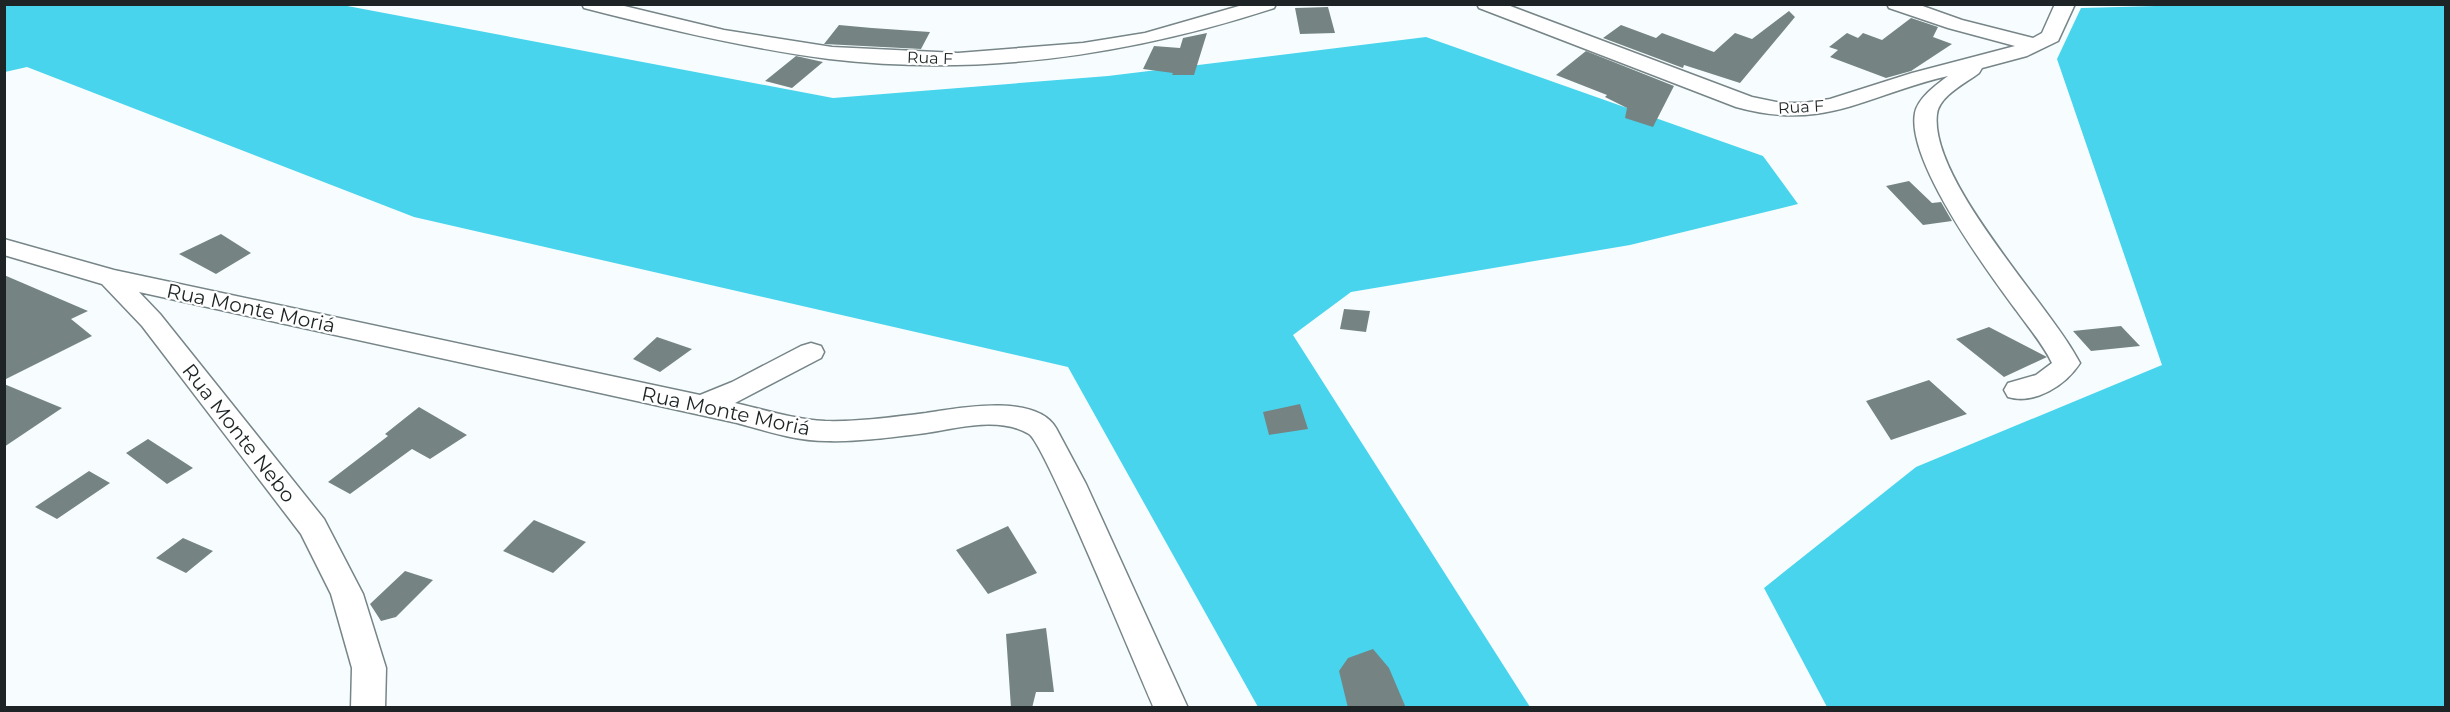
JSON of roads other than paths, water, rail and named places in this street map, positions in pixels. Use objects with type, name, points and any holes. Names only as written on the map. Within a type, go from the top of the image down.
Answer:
[{"type":"street","name":"Rua F","points":[[591,4],[768,44],[851,54],[948,59],[1048,55],[1130,44],[1196,27],[1267,4]]},
{"type":"street","name":"Rua F","points":[[1486,4],[1744,102],[1781,110],[1803,110],[1853,101],[1872,91],[1980,62],[2012,56],[2051,37],[2065,4]]},
{"type":"street","points":[[1896,4],[1946,22],[2037,45]]},
{"type":"street","points":[[1980,62],[1935,98],[1925,116],[1926,129],[1944,178],[1960,211],[2060,351],[2066,363],[2062,371],[2053,379],[2018,390]]},
{"type":"street","points":[[4,247],[111,278]]},
{"type":"street","name":"Rua Monte Moriá","points":[[111,278],[702,405],[784,426],[826,431],[914,424],[976,415],[1014,416],[1042,428],[1071,484],[1171,708]]},
{"type":"street","name":"Rua Monte Nebo","points":[[111,278],[151,320],[313,527],[347,594],[369,668],[368,708]]},
{"type":"street","points":[[702,405],[742,389],[811,352]]}]
